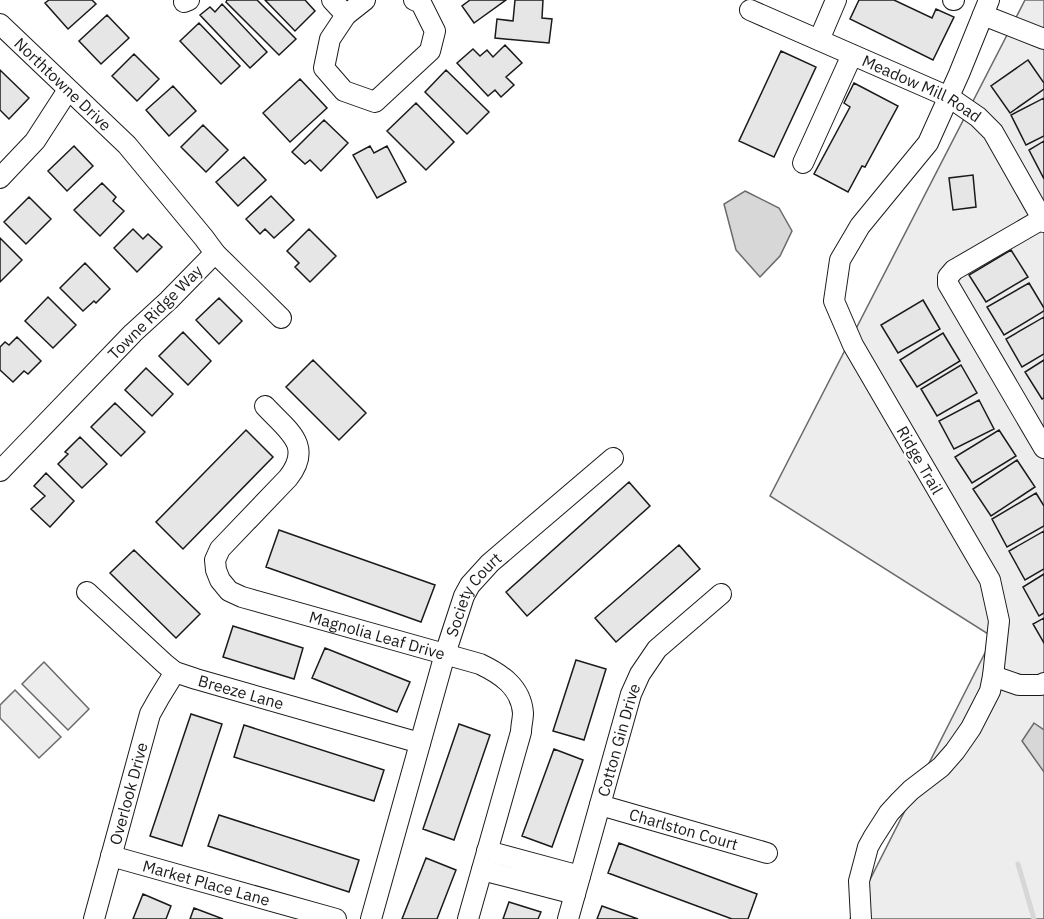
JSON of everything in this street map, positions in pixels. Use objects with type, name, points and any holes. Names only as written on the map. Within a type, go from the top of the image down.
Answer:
[{"type":"street","points":[[332,0],[346,15]]},
{"type":"street","points":[[365,0],[346,15],[330,39],[324,68],[344,91],[375,102],[430,51],[435,31],[421,3],[414,0]]},
{"type":"street","points":[[819,40],[836,0]]},
{"type":"street","points":[[986,8],[1044,39]]},
{"type":"street","name":"Ridge Trail","points":[[861,919],[859,881],[868,847],[900,801],[941,766],[971,728],[990,690],[999,621],[990,580],[853,345],[834,301],[840,260],[860,226],[928,143],[986,8]]},
{"type":"street","name":"Meadow Mill Road","points":[[750,10],[949,97],[978,117],[993,132],[1043,221]]},
{"type":"street","name":"Northtowne Drive","points":[[0,24],[127,145]]},
{"type":"street","points":[[803,163],[852,54]]},
{"type":"street","points":[[0,178],[35,141],[68,90]]},
{"type":"street","name":"Towne Ridge Way","points":[[0,471],[124,342],[214,253],[198,230],[127,145]]},
{"type":"street","points":[[1043,221],[954,270],[948,277],[948,284],[1044,448]]},
{"type":"street","points":[[214,253],[281,318]]},
{"type":"street","name":"Magnolia Leaf Drive","points":[[265,406],[295,438],[299,446],[299,458],[296,468],[288,478],[220,549],[215,560],[216,570],[220,580],[229,591],[242,597],[480,664],[507,680],[515,689],[520,701],[523,713],[521,732],[468,919]]},
{"type":"street","name":"Society Court","points":[[371,919],[464,596],[479,573],[613,458]]},
{"type":"street","name":"Breeze Lane","points":[[87,592],[176,672],[420,743]]},
{"type":"street","name":"Cotton Gin Drive","points":[[568,919],[631,694],[640,674],[657,649],[721,594]]},
{"type":"street","name":"Overlook Drive","points":[[94,919],[150,714],[176,672]]},
{"type":"street","points":[[993,676],[1019,685],[1044,684]]},
{"type":"street","name":"Charlston Court","points":[[600,805],[767,853]]},
{"type":"street","name":"Market Place Lane","points":[[111,856],[336,919]]},
{"type":"street","points":[[485,860],[578,885]]},
{"type":"shaded area","points":[[1025,0],[1044,0],[1044,919],[850,919],[993,637],[770,496]]},
{"type":"shaded area","points":[[745,191],[779,208],[792,231],[780,256],[760,277],[736,250],[724,204]]},
{"type":"shaded area","points":[[44,662],[89,709],[68,730],[22,684]]},
{"type":"shaded area","points":[[15,690],[61,737],[39,758],[0,718],[0,705]]},
{"type":"shaded area","points":[[1034,723],[1044,730],[1044,772],[1022,741]]},
{"type":"building","points":[[49,0],[92,0],[96,4],[68,29],[45,3]]},
{"type":"building","points":[[227,0],[257,0],[296,39],[279,55],[226,2]]},
{"type":"building","points":[[265,0],[305,0],[315,11],[295,31]]},
{"type":"building","points":[[470,0],[506,0],[474,23],[462,6]]},
{"type":"building","points":[[515,0],[543,0],[542,18],[552,19],[549,43],[495,38],[497,19],[513,21]]},
{"type":"building","points":[[859,0],[894,0],[932,18],[936,9],[954,17],[933,60],[850,19]]},
{"type":"building","points":[[222,4],[267,52],[250,68],[200,15],[210,7],[215,12]]},
{"type":"building","points":[[107,15],[129,38],[101,64],[79,41]]},
{"type":"building","points":[[199,23],[240,66],[221,84],[180,41]]},
{"type":"building","points":[[505,45],[522,63],[506,77],[514,85],[501,97],[495,90],[488,96],[457,63],[473,49],[480,56],[487,50],[493,57]]},
{"type":"building","points":[[781,51],[816,67],[774,157],[739,141]]},
{"type":"building","points":[[134,54],[159,79],[137,101],[112,76]]},
{"type":"building","points":[[1028,60],[1044,83],[1044,89],[1010,113],[991,86]]},
{"type":"building","points":[[0,70],[29,98],[9,119],[0,110]]},
{"type":"building","points":[[446,70],[489,112],[467,134],[425,92]]},
{"type":"building","points":[[300,79],[327,108],[290,142],[263,113]]},
{"type":"building","points":[[854,83],[898,106],[865,167],[862,166],[848,192],[814,174],[850,107],[844,103]]},
{"type":"building","points":[[173,86],[196,111],[169,136],[146,110]]},
{"type":"building","points":[[1044,98],[1044,136],[1026,145],[1011,115]]},
{"type":"building","points":[[416,103],[454,142],[426,170],[387,131]]},
{"type":"building","points":[[324,120],[348,143],[321,171],[310,160],[305,164],[292,152]]},
{"type":"building","points":[[203,125],[228,150],[206,172],[181,147]]},
{"type":"building","points":[[1044,141],[1044,179],[1029,150]]},
{"type":"building","points":[[74,146],[93,166],[67,191],[48,171]]},
{"type":"building","points":[[370,146],[374,153],[387,146],[406,182],[377,198],[353,155]]},
{"type":"building","points":[[244,157],[266,180],[238,206],[216,182]]},
{"type":"building","points":[[973,175],[976,207],[953,210],[949,178]]},
{"type":"building","points":[[102,183],[116,197],[113,201],[124,211],[100,236],[74,210]]},
{"type":"building","points":[[271,196],[294,220],[274,238],[265,229],[260,234],[246,219]]},
{"type":"building","points":[[29,197],[51,219],[26,244],[4,222]]},
{"type":"building","points":[[133,229],[143,239],[148,234],[162,247],[137,272],[114,248]]},
{"type":"building","points":[[309,229],[336,256],[310,282],[295,267],[299,263],[287,251]]},
{"type":"building","points":[[0,238],[22,260],[0,282]]},
{"type":"building","points":[[1011,250],[1028,277],[986,302],[969,275]]},
{"type":"building","points":[[85,263],[110,289],[96,303],[94,301],[83,311],[60,288]]},
{"type":"building","points":[[1029,283],[1044,311],[1004,335],[987,307]]},
{"type":"building","points":[[48,297],[76,325],[53,348],[25,321]]},
{"type":"building","points":[[219,298],[242,321],[219,344],[196,320]]},
{"type":"building","points":[[923,300],[940,329],[898,353],[881,325]]},
{"type":"building","points":[[1044,317],[1044,354],[1022,367],[1006,339]]},
{"type":"building","points":[[183,332],[211,361],[188,385],[159,356]]},
{"type":"building","points":[[943,333],[960,361],[917,387],[900,360]]},
{"type":"building","points":[[17,337],[41,361],[28,374],[24,371],[13,382],[0,370],[0,347],[5,342],[9,345]]},
{"type":"building","points":[[313,360],[366,413],[339,440],[286,387]]},
{"type":"building","points":[[1044,360],[1044,398],[1042,399],[1025,372]]},
{"type":"building","points":[[961,365],[977,393],[937,416],[921,389]]},
{"type":"building","points":[[146,368],[173,394],[152,416],[125,390]]},
{"type":"building","points":[[979,400],[994,429],[954,449],[939,421]]},
{"type":"building","points":[[115,403],[145,432],[121,456],[91,427]]},
{"type":"building","points":[[246,430],[273,457],[183,549],[156,522]]},
{"type":"building","points":[[999,430],[1016,456],[972,483],[955,457]]},
{"type":"building","points":[[80,437],[107,464],[82,488],[58,464],[68,454],[65,452]]},
{"type":"building","points":[[1017,460],[1035,487],[991,516],[973,489]]},
{"type":"building","points":[[46,473],[74,501],[50,527],[31,509],[45,496],[34,486]]},
{"type":"building","points":[[629,482],[650,506],[527,616],[506,592]]},
{"type":"building","points":[[1036,493],[1044,506],[1044,526],[1007,547],[992,519]]},
{"type":"building","points":[[279,530],[435,585],[421,622],[266,567]]},
{"type":"building","points":[[1044,531],[1044,569],[1025,580],[1009,551]]},
{"type":"building","points":[[679,545],[700,569],[616,642],[595,618]]},
{"type":"building","points":[[134,550],[200,614],[176,638],[110,573]]},
{"type":"building","points":[[1044,574],[1044,613],[1039,616],[1023,587]]},
{"type":"building","points":[[1044,618],[1044,643],[1033,624]]},
{"type":"building","points":[[233,626],[303,648],[294,679],[223,657]]},
{"type":"building","points":[[325,648],[410,682],[397,712],[312,678]]},
{"type":"building","points":[[576,660],[606,669],[584,740],[553,731]]},
{"type":"building","points":[[191,714],[222,724],[182,846],[150,836]]},
{"type":"building","points":[[459,724],[490,735],[454,840],[423,829]]},
{"type":"building","points":[[244,725],[384,770],[374,801],[234,757]]},
{"type":"building","points":[[554,749],[583,760],[552,847],[522,836]]},
{"type":"building","points":[[219,815],[359,860],[349,892],[208,846]]},
{"type":"building","points":[[619,843],[757,894],[748,919],[732,919],[608,873]]},
{"type":"building","points":[[426,858],[456,870],[437,919],[402,919]]},
{"type":"building","points":[[143,894],[171,906],[166,919],[133,919]]},
{"type":"building","points":[[509,902],[541,912],[538,919],[503,919]]},
{"type":"building","points":[[602,906],[638,919],[597,919]]},
{"type":"building","points":[[194,908],[223,919],[190,919]]},
{"type":"waterway","points":[[1018,864],[1034,919]]}]
